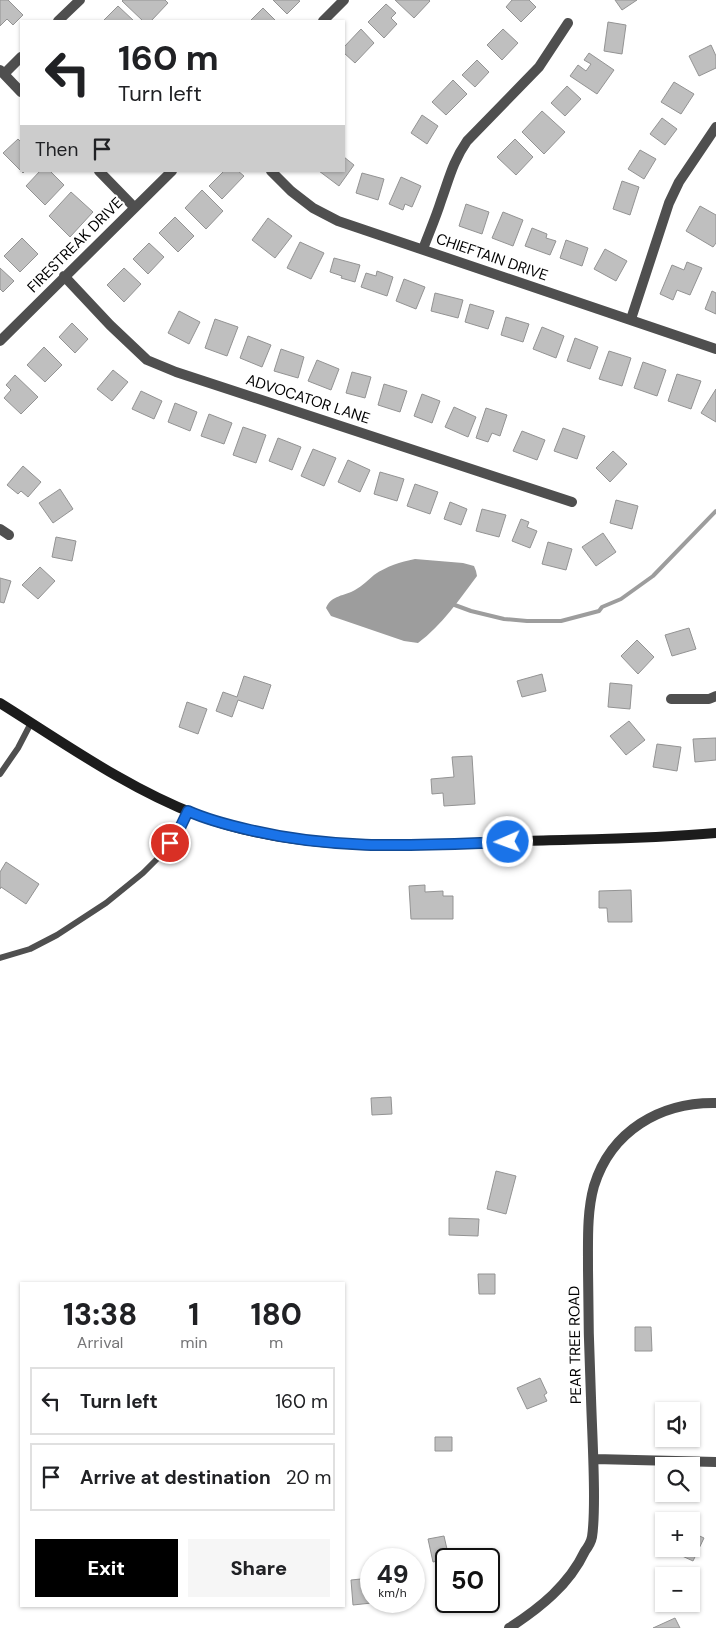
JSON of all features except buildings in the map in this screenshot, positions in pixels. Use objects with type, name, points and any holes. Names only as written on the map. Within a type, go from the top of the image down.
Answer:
[{"type":"main road","points":[[0,703],[130,783],[188,811],[226,825],[281,838],[350,845],[394,846],[716,833]]},
{"type":"street","points":[[59,20],[80,0]]},
{"type":"street","points":[[324,20],[344,0]]},
{"type":"street","points":[[423,248],[441,203],[451,169],[467,141],[539,67],[568,23]]},
{"type":"street","points":[[20,59],[2,72],[20,91]]},
{"type":"street","points":[[631,319],[669,203],[679,182],[716,127]]},
{"type":"street","points":[[100,172],[134,207]]},
{"type":"street","name":"FIRESTREAK DRIVE","points":[[0,341],[171,172]]},
{"type":"street","name":"CHIEFTAIN DRIVE","points":[[272,172],[312,208],[338,221],[423,248],[716,349]]},
{"type":"street","name":"ADVOCATOR LANE","points":[[64,276],[110,325],[147,360],[176,372],[572,502]]},
{"type":"street","points":[[671,699],[710,699],[716,696]]},
{"type":"street","name":"PEAR TREE ROAD","points":[[509,1628],[559,1590],[577,1568],[592,1539],[594,1460],[588,1312],[588,1238],[594,1186],[612,1150],[636,1125],[661,1112],[686,1106],[716,1103]]},
{"type":"street","points":[[594,1460],[716,1462]]},
{"type":"lane","points":[[0,774],[18,748],[31,723]]},
{"type":"lane","points":[[0,958],[30,949],[57,935],[143,874],[160,856],[179,830],[188,811]]},
{"type":"shaded area","points":[[415,559],[463,563],[474,566],[477,576],[457,603],[427,636],[418,643],[404,641],[331,616],[326,608],[335,598],[355,590],[384,569]]},
{"type":"waterway","points":[[452,604],[504,619],[527,621],[561,621],[599,611],[602,607],[621,599],[653,576],[716,511]]},
{"type":"route","points":[[170,843],[188,811],[226,825],[281,838],[303,841],[394,846],[508,842]]}]
